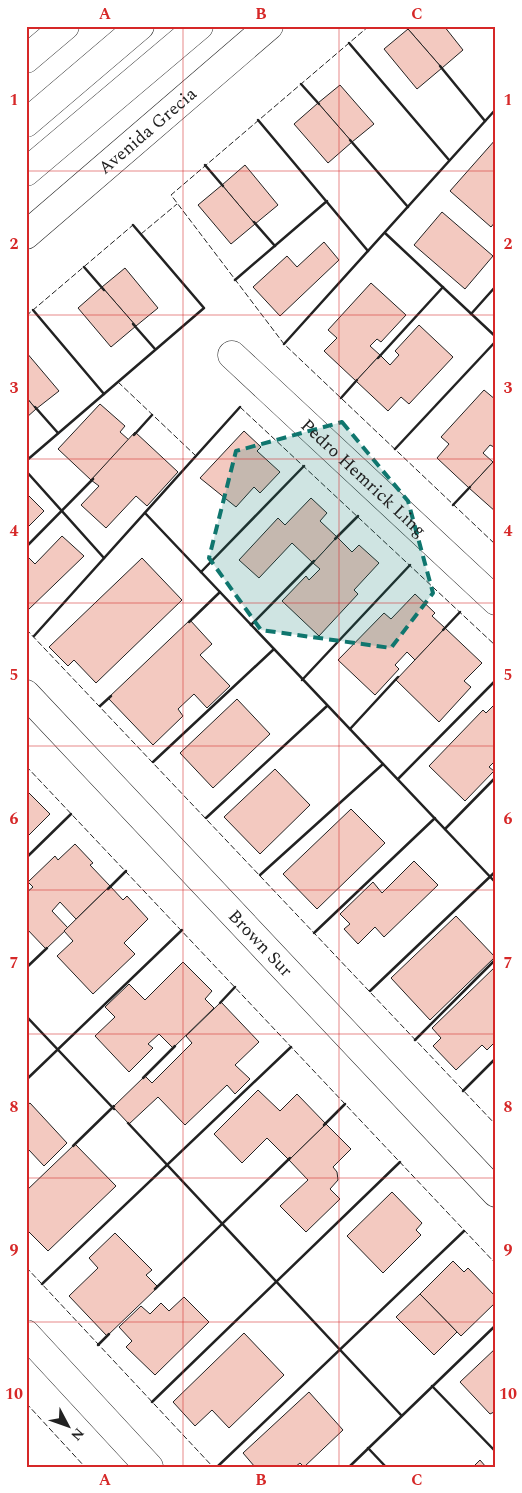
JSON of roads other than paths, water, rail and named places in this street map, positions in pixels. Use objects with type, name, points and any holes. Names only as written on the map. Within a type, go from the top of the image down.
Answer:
[{"type":"street","points":[[26,59],[65,26]]},
{"type":"street","points":[[26,122],[140,26]]},
{"type":"street","points":[[26,172],[199,26]]},
{"type":"street","name":"Avenida Grecia","points":[[26,235],[269,26]]},
{"type":"street","name":"Pedro Hemrick Ling","points":[[232,355],[496,601]]},
{"type":"street","name":"Brown Sur","points":[[26,694],[496,1193]]},
{"type":"street","points":[[26,1334],[149,1467]]}]
